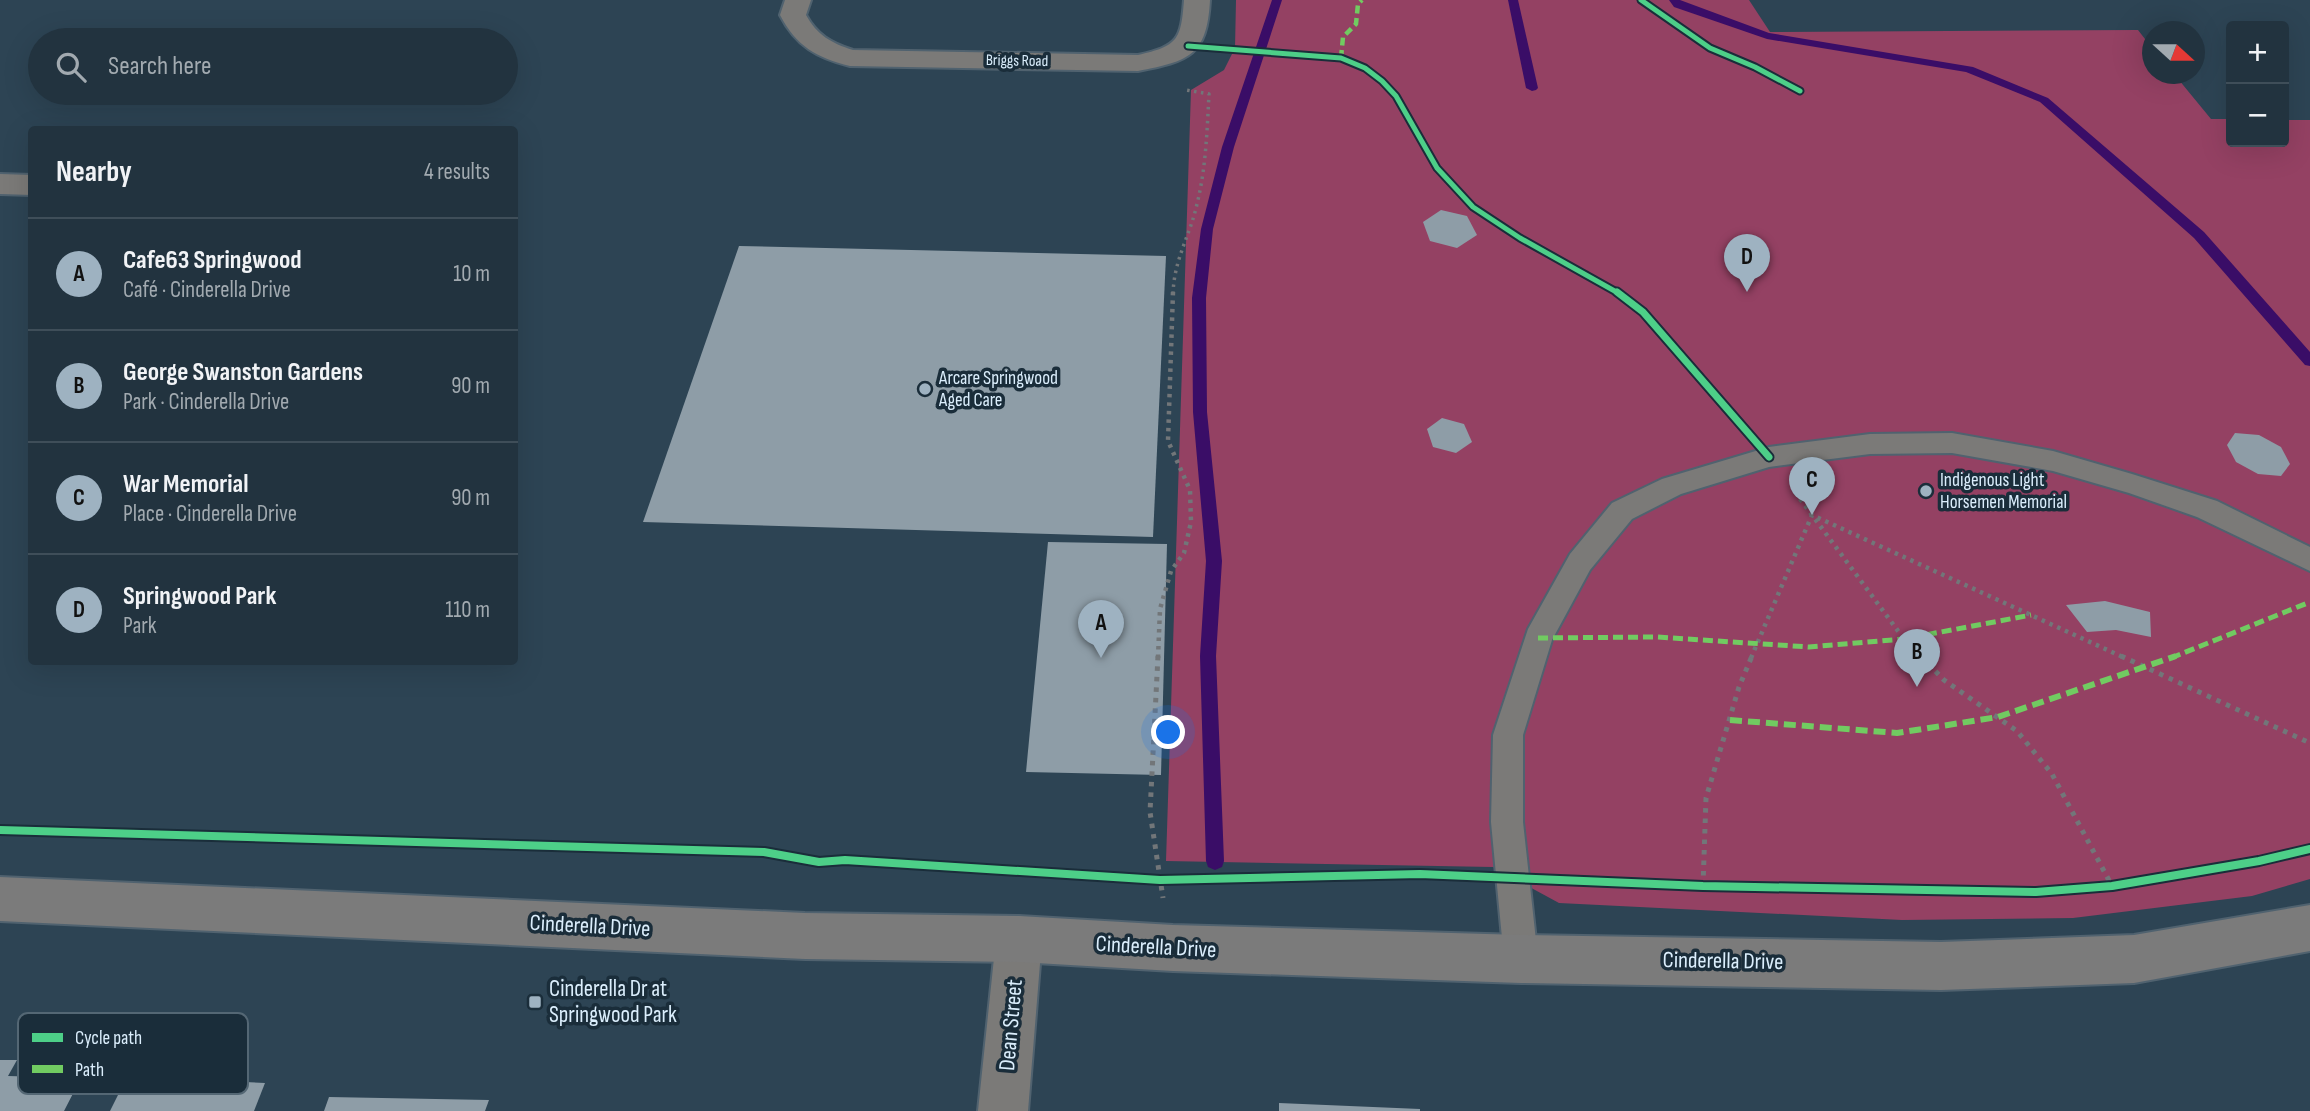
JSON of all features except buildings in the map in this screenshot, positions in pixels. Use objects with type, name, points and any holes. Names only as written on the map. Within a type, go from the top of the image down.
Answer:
[{"type":"street","name":"Briggs Road","points":[[798,0],[793,15],[802,33],[818,47],[850,58],[1138,63],[1171,56],[1188,46],[1196,32],[1196,0]]},
{"type":"street","points":[[0,184],[28,184]]},
{"type":"street","name":"Cinderella Drive","points":[[0,899],[805,936],[1019,939],[1173,948],[1521,959],[1941,966],[2120,959],[2310,928]]},
{"type":"street","name":"Dean Street","points":[[1003,1111],[1019,939]]},
{"type":"lane","points":[[1521,959],[1507,822],[1508,735],[1538,638],[1580,562],[1622,511],[1672,486],[1769,457],[1870,444],[1952,443],[2053,461],[2207,509],[2310,560]]},
{"type":"path","points":[[1160,880],[1150,812],[1160,609],[1171,571],[1184,553],[1191,522],[1190,490],[1168,441],[1174,270],[1197,206],[1205,163],[1209,94]]},
{"type":"path","points":[[1769,457],[1903,639],[1944,680],[2017,731],[2052,774],[2112,886]]},
{"type":"path","points":[[1812,514],[2310,743]]},
{"type":"path","points":[[1703,886],[1706,798],[1739,687],[1812,514]]},
{"type":"path","points":[[1146,879],[1173,880]]},
{"type":"path","points":[[2099,887],[2125,884]]},
{"type":"path","points":[[1690,885],[1717,886]]},
{"type":"shaded area","points":[[1236,0],[1749,0],[1770,32],[2138,30],[2142,35],[2142,84],[2182,84],[2211,119],[2226,119],[2226,147],[2289,147],[2289,120],[2310,120],[2310,879],[2252,896],[2073,918],[1902,920],[1559,903],[1493,867],[1166,861],[1191,90],[1224,70],[1235,48]]},
{"type":"waterway","points":[[1215,861],[1208,656],[1214,561],[1200,412],[1199,298],[1207,229],[1228,147],[1277,0]]},
{"type":"waterway","points":[[1513,0],[1532,88]]},
{"type":"waterway","points":[[1674,0],[1678,5],[1767,36],[1969,69],[2044,100],[2199,235],[2310,361]]},
{"type":"marked path","points":[[1341,58],[1343,37],[1356,24],[1358,4],[1362,0]]},
{"type":"marked path","points":[[1730,720],[1897,733],[1998,717],[2147,668],[2310,602]]},
{"type":"marked path","points":[[1538,638],[1657,637],[1809,647],[1904,639],[2031,615]]},
{"type":"cycle path","points":[[1641,0],[1710,48],[1755,67],[1800,91]]},
{"type":"cycle path","points":[[1188,46],[1341,58],[1365,68],[1396,96],[1437,168],[1452,187],[1473,207],[1496,223],[1621,294],[1643,312],[1769,457]]},
{"type":"cycle path","points":[[0,830],[764,852],[819,862],[845,860],[1160,880],[1420,874],[1703,886],[2036,892],[2112,886],[2259,861],[2310,849]]},
{"type":"place","name":"Springwood Park","points":[[1747,292]]},
{"type":"place","name":"Arcare Springwood Aged Care","points":[[925,389]]},
{"type":"place","name":"Indigenous Light Horsemen Memorial","points":[[1926,491]]},
{"type":"place","name":"War Memorial","points":[[1812,515]]},
{"type":"place","name":"Cafe63 Springwood","points":[[1101,658]]},
{"type":"place","name":"George Swanston Gardens","points":[[1917,687]]},
{"type":"place","name":"Cinderella Dr at Springwood Park","points":[[535,1002]]}]
